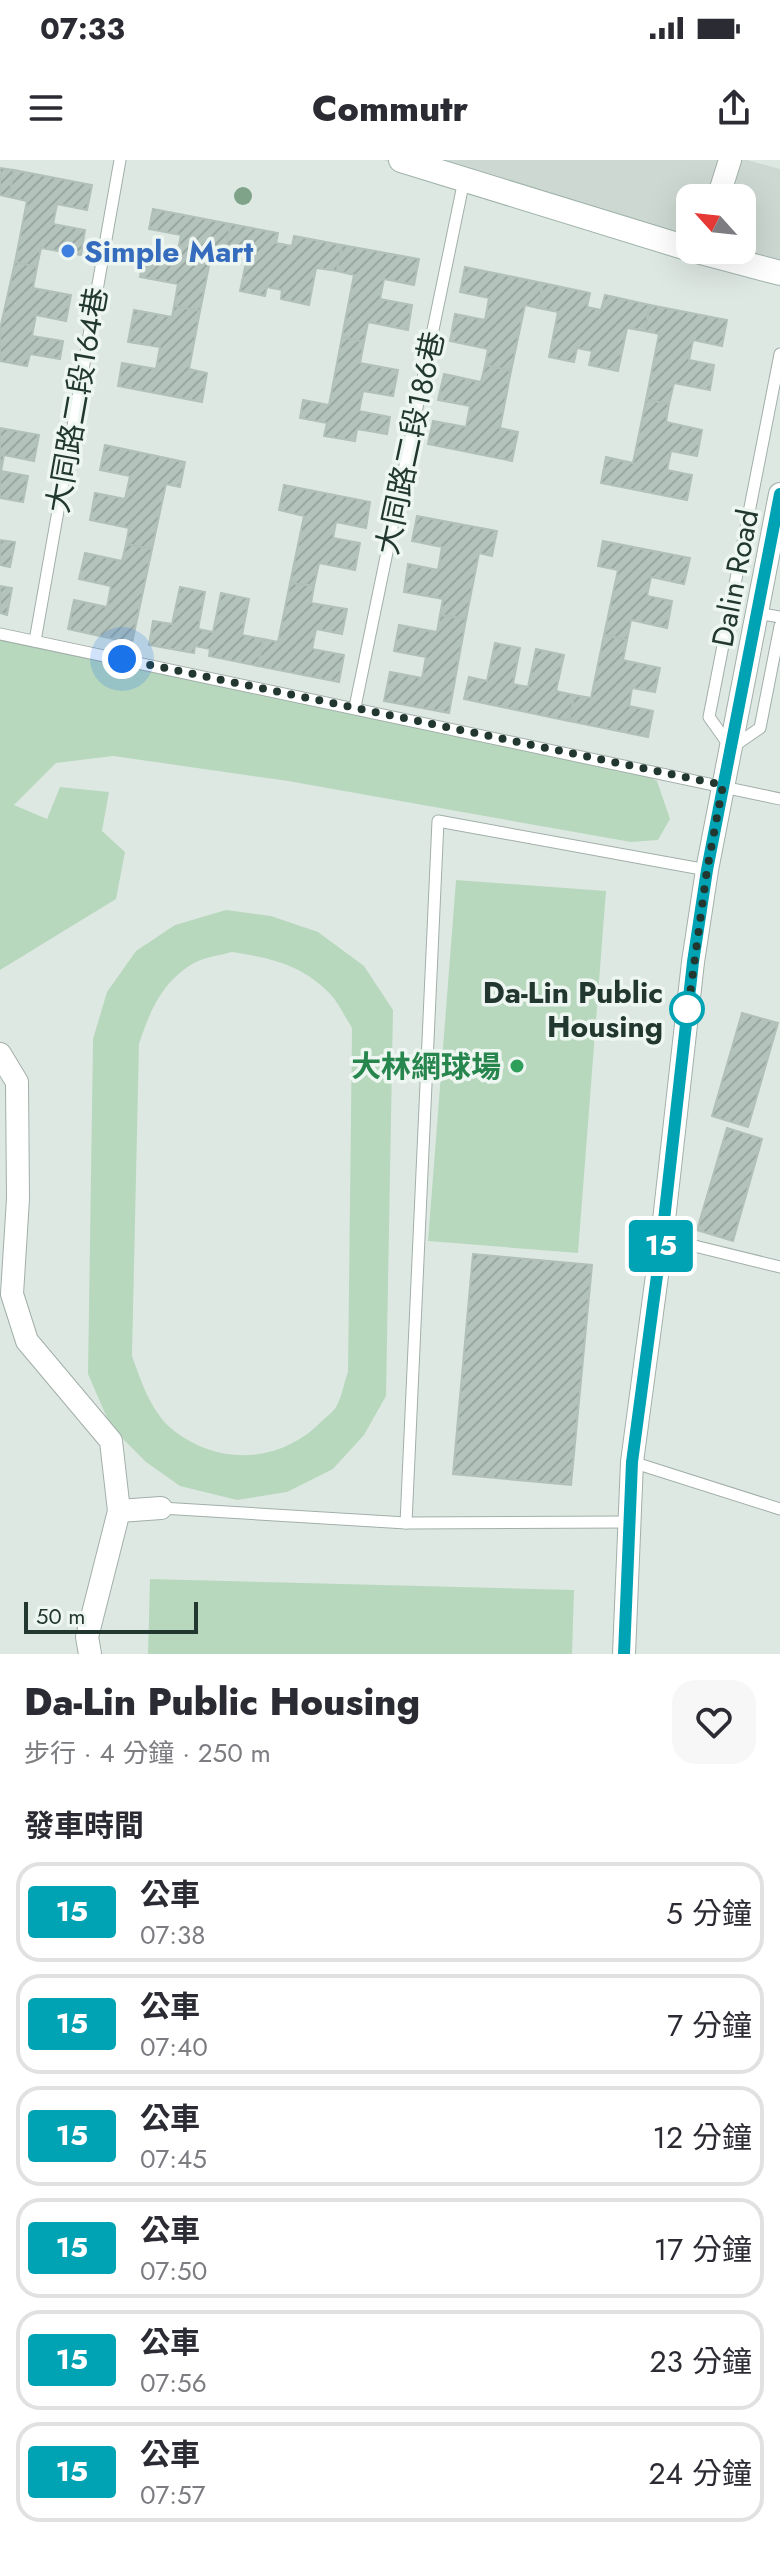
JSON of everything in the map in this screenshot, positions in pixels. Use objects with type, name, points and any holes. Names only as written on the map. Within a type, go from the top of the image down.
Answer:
[{"type":"street","points":[[401,160],[676,244]]},
{"type":"street","points":[[722,184],[730,160]]},
{"type":"street","points":[[746,264],[780,273]]},
{"type":"street","name":"Dalin Road","points":[[624,1654],[632,1462],[662,1238],[693,962],[707,870],[780,494]]},
{"type":"street","points":[[0,1054],[17,1082],[18,1199],[12,1294],[27,1341],[111,1441],[119,1511],[87,1637],[90,1654]]},
{"type":"street","points":[[119,1511],[161,1508]]},
{"type":"lane","name":"大同路二段164巷","points":[[35,641],[120,160]]},
{"type":"lane","name":"大同路二段186巷","points":[[355,707],[465,179]]},
{"type":"lane","name":"Dalin Road","points":[[780,354],[709,717],[731,748],[760,728],[780,626]]},
{"type":"lane","points":[[757,613],[780,617]]},
{"type":"lane","points":[[0,634],[780,799]]},
{"type":"lane","points":[[406,1523],[438,821],[707,870]]},
{"type":"lane","points":[[662,1238],[780,1267]]},
{"type":"lane","points":[[632,1462],[780,1509]]},
{"type":"lane","points":[[161,1508],[406,1523],[628,1522]]},
{"type":"shaded area","points":[[383,160],[747,160],[780,169],[780,267],[756,260],[756,184],[676,184],[676,238]]},
{"type":"green space","points":[[0,640],[623,765],[657,781],[670,819],[658,840],[631,842],[288,781],[113,756],[56,763],[14,805],[47,819],[60,787],[109,792],[102,831],[125,852],[116,899],[0,970]]},
{"type":"green space","name":"大林網球場","points":[[456,880],[606,891],[578,1253],[428,1241]]},
{"type":"green space","points":[[226,910],[271,916],[318,932],[364,966],[393,1010],[386,1396],[364,1435],[333,1469],[287,1492],[237,1500],[180,1486],[146,1462],[111,1427],[88,1374],[93,1039],[107,992],[136,951],[175,925]],"holes":[[[232,952],[286,964],[309,976],[331,995],[352,1028],[348,1372],[336,1407],[307,1434],[289,1445],[250,1455],[210,1450],[173,1430],[153,1405],[132,1356],[139,1044],[159,997],[175,978],[196,962]]]},
{"type":"green space","points":[[150,1579],[574,1590],[572,1654],[148,1654]]},
{"type":"building","points":[[0,168],[14,170],[9,197],[0,195]]},
{"type":"building","points":[[14,170],[92,185],[87,210],[57,204],[53,224],[85,230],[81,255],[41,248],[37,267],[15,262],[27,201],[9,197]]},
{"type":"building","points":[[153,209],[231,224],[226,248],[213,246],[200,311],[174,306],[178,284],[140,277],[145,248],[177,255],[181,235],[149,229]]},
{"type":"building","points":[[231,224],[278,233],[276,243],[292,246],[294,236],[342,245],[337,271],[316,268],[309,305],[281,299],[282,290],[267,287],[265,296],[240,291],[248,253],[226,248]]},
{"type":"building","points":[[342,245],[419,259],[414,285],[384,279],[380,299],[412,305],[408,330],[368,322],[364,342],[342,337],[354,275],[337,271]]},
{"type":"building","points":[[15,262],[37,267],[33,288],[71,295],[66,321],[36,315],[32,336],[63,341],[60,359],[30,354],[27,366],[0,361],[0,329]]},
{"type":"building","points":[[465,267],[543,283],[538,308],[525,305],[511,371],[485,365],[488,349],[450,341],[455,314],[485,320],[489,298],[460,292]]},
{"type":"building","points":[[543,283],[590,293],[587,307],[601,310],[605,295],[650,305],[645,331],[627,328],[618,371],[589,365],[592,351],[577,348],[574,362],[549,357],[558,312],[538,308]]},
{"type":"building","points":[[650,305],[727,320],[722,346],[693,340],[689,360],[714,365],[710,390],[674,383],[669,404],[646,400],[659,334],[645,331]]},
{"type":"building","points":[[174,306],[200,311],[189,369],[207,373],[202,402],[118,386],[122,363],[156,369],[160,347],[128,342],[134,310],[172,317]]},
{"type":"building","points":[[342,337],[364,342],[360,363],[398,370],[393,396],[363,391],[359,411],[390,417],[387,434],[357,429],[355,441],[324,436],[327,423],[300,418],[303,400],[329,405]]},
{"type":"building","points":[[485,365],[511,371],[500,428],[518,432],[512,461],[428,444],[433,421],[466,427],[470,406],[438,400],[444,374],[481,382]]},
{"type":"building","points":[[646,400],[669,404],[666,422],[702,430],[697,456],[671,451],[667,470],[692,475],[687,500],[601,483],[606,457],[633,463]]},
{"type":"building","points":[[0,428],[39,435],[34,461],[4,455],[1,471],[28,476],[23,502],[0,498]]},
{"type":"building","points":[[105,445],[185,462],[180,487],[166,484],[152,549],[126,544],[129,528],[90,520],[95,493],[125,499],[130,476],[100,470]]},
{"type":"building","points":[[284,485],[370,502],[366,528],[336,522],[333,538],[360,543],[355,570],[319,563],[314,586],[290,583],[304,516],[279,510]]},
{"type":"building","points":[[417,516],[497,531],[492,556],[479,553],[466,619],[440,615],[443,599],[404,592],[408,564],[438,570],[442,547],[412,541]]},
{"type":"building","points":[[0,540],[15,542],[10,567],[0,565]]},
{"type":"building","points":[[603,541],[690,558],[684,584],[651,577],[647,596],[672,601],[667,628],[631,620],[627,640],[604,635],[618,570],[598,566]]},
{"type":"building","points":[[126,544],[152,549],[132,643],[68,629],[74,600],[107,607],[111,586],[79,579],[85,553],[122,561]]},
{"type":"building","points":[[290,583],[314,586],[311,603],[347,609],[342,634],[316,629],[312,649],[344,655],[339,682],[258,666],[263,639],[278,642]]},
{"type":"building","points":[[0,586],[12,588],[7,615],[0,613]]},
{"type":"building","points":[[180,587],[205,592],[198,629],[213,632],[221,593],[249,599],[242,635],[263,639],[258,666],[209,656],[210,649],[195,646],[194,653],[149,645],[153,621],[172,624]]},
{"type":"building","points":[[440,615],[466,619],[449,713],[384,701],[390,672],[422,678],[426,657],[394,651],[399,625],[437,632]]},
{"type":"building","points":[[604,635],[627,640],[623,660],[660,668],[655,692],[632,688],[629,706],[653,711],[648,737],[569,721],[574,695],[591,698]]},
{"type":"building","points":[[495,643],[520,648],[513,684],[528,687],[536,649],[564,655],[556,691],[574,695],[569,721],[464,699],[469,677],[487,681]]},
{"type":"building","points":[[742,1013],[778,1023],[748,1127],[712,1116]]},
{"type":"building","points":[[727,1128],[762,1139],[733,1241],[697,1230]]},
{"type":"building","points":[[473,1254],[592,1265],[571,1485],[453,1474]]},
{"type":"bus line","name":"15","points":[[624,1654],[632,1462],[662,1238],[693,962],[707,870],[780,494]]},
{"type":"place","name":"Simple Mart","points":[[68,251]]},
{"type":"place","name":"Da-Lin Public Housing","points":[[687,1009]]},
{"type":"place","name":"大林網球場","points":[[517,1066]]},
{"type":"route","points":[[122,659],[723,785],[707,870],[686,1024],[687,1009]]}]
